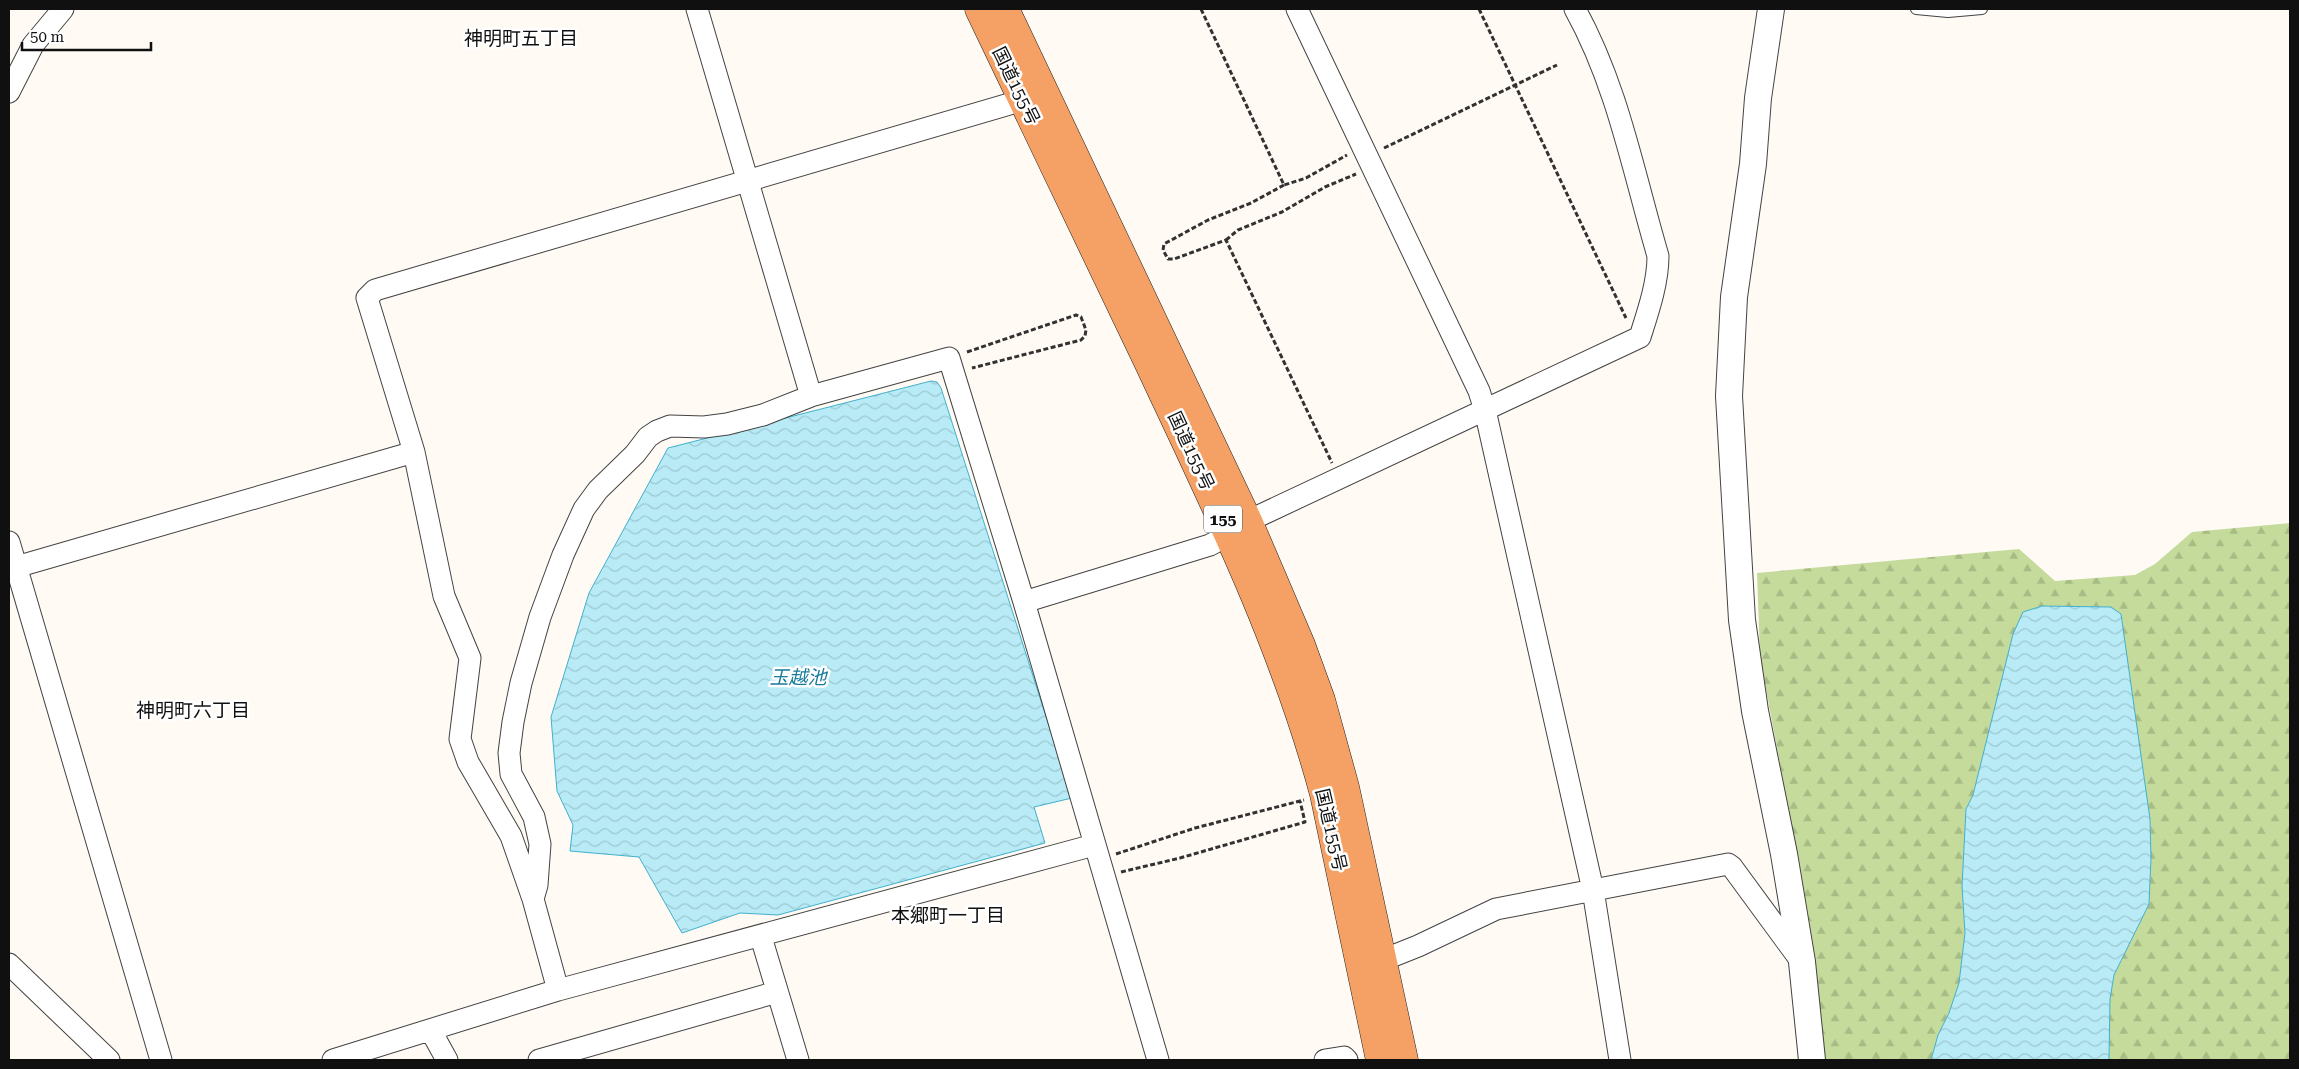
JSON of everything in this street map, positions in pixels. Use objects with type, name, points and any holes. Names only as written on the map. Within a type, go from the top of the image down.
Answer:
[{"type":"highway","name":"国道155号","points":[[979,9],[1239,528],[1301,645],[1321,700],[1345,787],[1404,1060]]},
{"type":"highway","name":"国道155号","points":[[1005,9],[1239,528],[1313,754],[1312,798],[1380,1060]]},
{"type":"street","points":[[9,92],[34,45],[64,9]]},
{"type":"street","points":[[697,9],[811,396]]},
{"type":"street","points":[[1297,9],[1479,391],[1485,410],[1593,890],[1620,1060]]},
{"type":"street","points":[[1024,602],[1210,545],[1239,528],[1339,479],[1640,337],[1658,267],[1658,256],[1616,102],[1590,36],[1575,9]]},
{"type":"street","points":[[1771,9],[1758,98],[1753,164],[1734,297],[1729,396],[1742,620],[1755,711],[1784,854],[1802,962],[1812,1060]]},
{"type":"street","points":[[558,990],[533,899],[511,836],[468,762],[460,739],[470,658],[444,596],[414,452],[367,298],[375,290],[1023,100]]},
{"type":"street","points":[[533,899],[537,885],[540,844],[534,817],[511,774],[510,745],[522,683],[540,617],[563,555],[584,509],[598,490],[635,454],[648,437],[670,426],[727,424],[763,415],[811,396],[952,365],[1024,602],[1158,1060]]},
{"type":"street","points":[[16,568],[414,452]]},
{"type":"street","points":[[9,542],[161,1060]]},
{"type":"street","points":[[333,1060],[558,990],[761,937],[1099,860]]},
{"type":"street","points":[[1383,960],[1496,909],[1728,864],[1732,866],[1802,962]]},
{"type":"street","points":[[761,937],[798,1060]]},
{"type":"street","points":[[9,964],[109,1060]]},
{"type":"street","points":[[539,1060],[777,992]]},
{"type":"street","points":[[431,1031],[447,1060]]},
{"type":"street","points":[[1325,1060],[1344,1056],[1347,1060]]},
{"type":"lane","points":[[1916,9],[1948,12],[1982,9]]},
{"type":"path","points":[[1201,9],[1284,185]]},
{"type":"path","points":[[1479,9],[1634,340]]},
{"type":"path","points":[[1368,157],[1325,187],[1282,212],[1238,230],[1226,240],[1174,259],[1168,259],[1163,250],[1164,244],[1208,220],[1251,203],[1284,185],[1368,157],[1557,66]]},
{"type":"path","points":[[1226,240],[1339,479]]},
{"type":"path","points":[[1076,316],[1081,318],[1086,330],[1085,336],[1081,340],[952,365],[1076,316]]},
{"type":"path","points":[[1099,860],[1195,828],[1312,798]]},
{"type":"path","points":[[1099,860],[1180,858],[1304,822],[1312,798]]},
{"type":"green space","points":[[2290,523],[2290,1060],[2109,1060],[2110,999],[2114,975],[2149,904],[2150,819],[2111,607],[2042,606],[2023,612],[1973,795],[1966,809],[1962,886],[1965,933],[1959,983],[1949,1013],[1938,1035],[1931,1060],[1824,1060],[1809,920],[1760,657],[1757,573],[2019,549],[2055,581],[2135,575],[2155,564],[2192,532]]},
{"type":"water","name":"玉越池","points":[[931,381],[937,382],[941,388],[1072,798],[1034,807],[1045,843],[778,915],[740,913],[682,933],[639,857],[570,851],[573,825],[557,791],[551,717],[589,593],[668,448]]},
{"type":"water","points":[[2042,606],[2111,607],[2121,614],[2150,819],[2149,904],[2114,975],[2110,999],[2109,1060],[1931,1060],[1938,1035],[1949,1013],[1959,983],[1965,933],[1962,886],[1966,809],[1973,795],[2013,634],[2023,612]]},
{"type":"district","name":"神明町五丁目","points":[[521,38]]},
{"type":"district","name":"神明町六丁目","points":[[193,710]]},
{"type":"district","name":"本郷町一丁目","points":[[948,915]]}]
